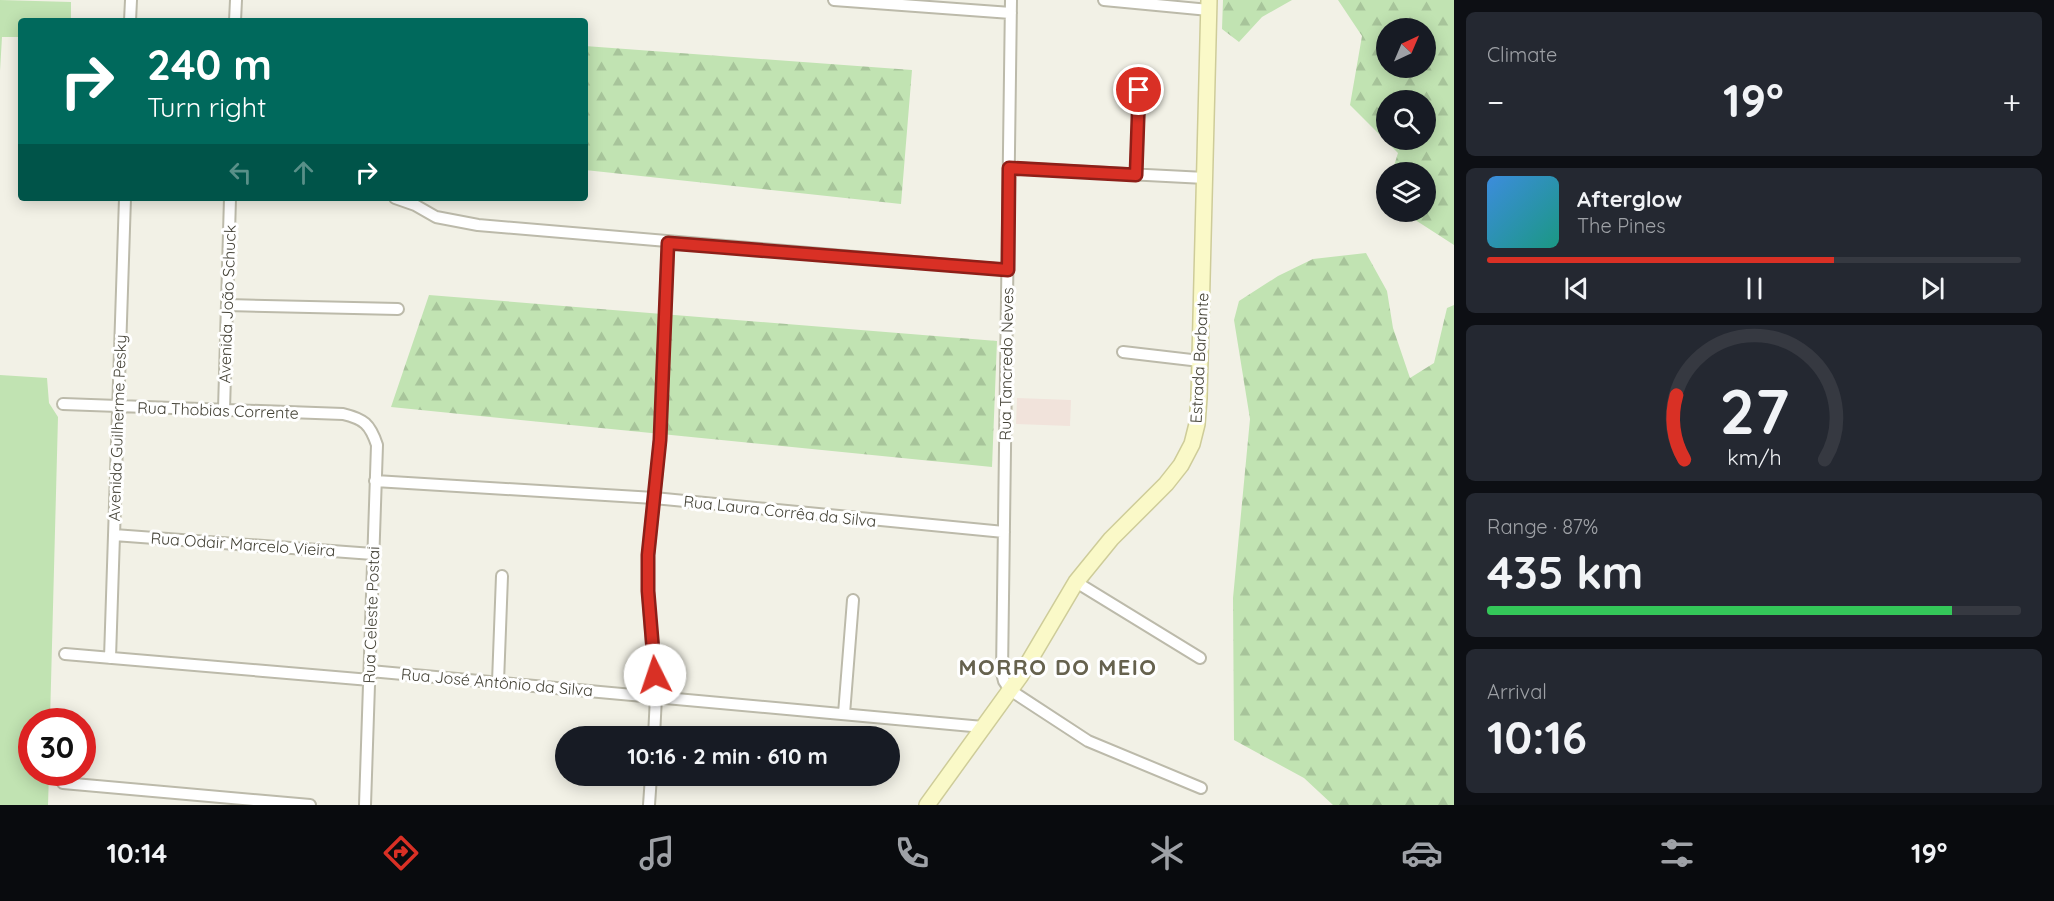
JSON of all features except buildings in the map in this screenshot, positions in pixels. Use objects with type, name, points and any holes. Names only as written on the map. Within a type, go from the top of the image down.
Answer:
[{"type":"main road","name":"Estrada Barbante","points":[[927,805],[1031,659],[1076,582],[1111,539],[1166,484],[1181,465],[1192,444],[1197,424],[1200,361],[1209,5]]},
{"type":"street","points":[[130,18],[131,0]]},
{"type":"street","points":[[235,18],[236,0]]},
{"type":"street","points":[[834,0],[1011,13]]},
{"type":"street","name":"Rua Tancredo Neves","points":[[1010,690],[1002,673],[1011,0]]},
{"type":"street","points":[[1104,0],[1209,5]]},
{"type":"street","points":[[1136,175],[1139,90]]},
{"type":"street","points":[[1009,168],[1205,178]]},
{"type":"street","name":"Avenida Guilherme Pesky","points":[[110,658],[125,201]]},
{"type":"street","name":"Avenida João Schuck","points":[[224,410],[230,201]]},
{"type":"street","points":[[404,201],[436,217],[460,222],[668,243],[1008,270]]},
{"type":"street","points":[[655,726],[656,697],[648,573],[660,440],[668,243]]},
{"type":"street","points":[[227,304],[398,309]]},
{"type":"street","points":[[1123,352],[1200,361]]},
{"type":"street","name":"Rua Thobias Corrente","points":[[63,404],[343,414],[357,417],[369,426]]},
{"type":"street","name":"Rua Celeste Postai","points":[[365,805],[377,445],[369,426]]},
{"type":"street","name":"Rua Laura Corrêa da Silva","points":[[375,482],[654,498],[1004,532]]},
{"type":"street","name":"Rua Odair Marcelo Vieira","points":[[114,535],[373,554]]},
{"type":"street","points":[[498,682],[502,576]]},
{"type":"street","points":[[1076,582],[1200,658]]},
{"type":"street","points":[[844,714],[853,600]]},
{"type":"street","name":"Rua José Antônio da Silva","points":[[65,654],[498,682],[983,727]]},
{"type":"street","points":[[1010,690],[1088,741],[1201,788]]},
{"type":"street","points":[[96,786],[310,805]]},
{"type":"street","points":[[649,805],[650,786]]},
{"type":"shaded area","points":[[1017,398],[1071,400],[1070,426],[1016,424]]},
{"type":"green space","points":[[0,0],[71,2],[71,18],[18,18],[18,37],[2,37],[0,71]]},
{"type":"green space","points":[[1223,0],[1292,0],[1262,17],[1239,42],[1222,29]]},
{"type":"green space","points":[[1338,0],[1454,0],[1454,245],[1418,222],[1436,222],[1436,162],[1395,162],[1398,153],[1395,150],[1436,150],[1436,90],[1376,90],[1376,131],[1350,105],[1362,36]]},
{"type":"green space","points":[[588,46],[912,70],[901,204],[588,170]]},
{"type":"green space","points":[[1366,253],[1387,291],[1393,328],[1410,378],[1434,363],[1447,308],[1454,305],[1454,805],[1333,805],[1304,778],[1234,740],[1233,598],[1250,419],[1234,320],[1239,301],[1278,276],[1313,259]]},
{"type":"green space","points":[[429,295],[997,341],[992,467],[391,407]]},
{"type":"green space","points":[[0,375],[47,378],[49,403],[58,417],[50,708],[18,708],[18,786],[49,786],[48,805],[0,805]]},
{"type":"district","name":"MORRO DO MEIO","points":[[1058,667]]},
{"type":"route","points":[[655,675],[648,591],[648,555],[660,440],[668,243],[1008,270],[1009,168],[1136,175],[1139,90]]}]
